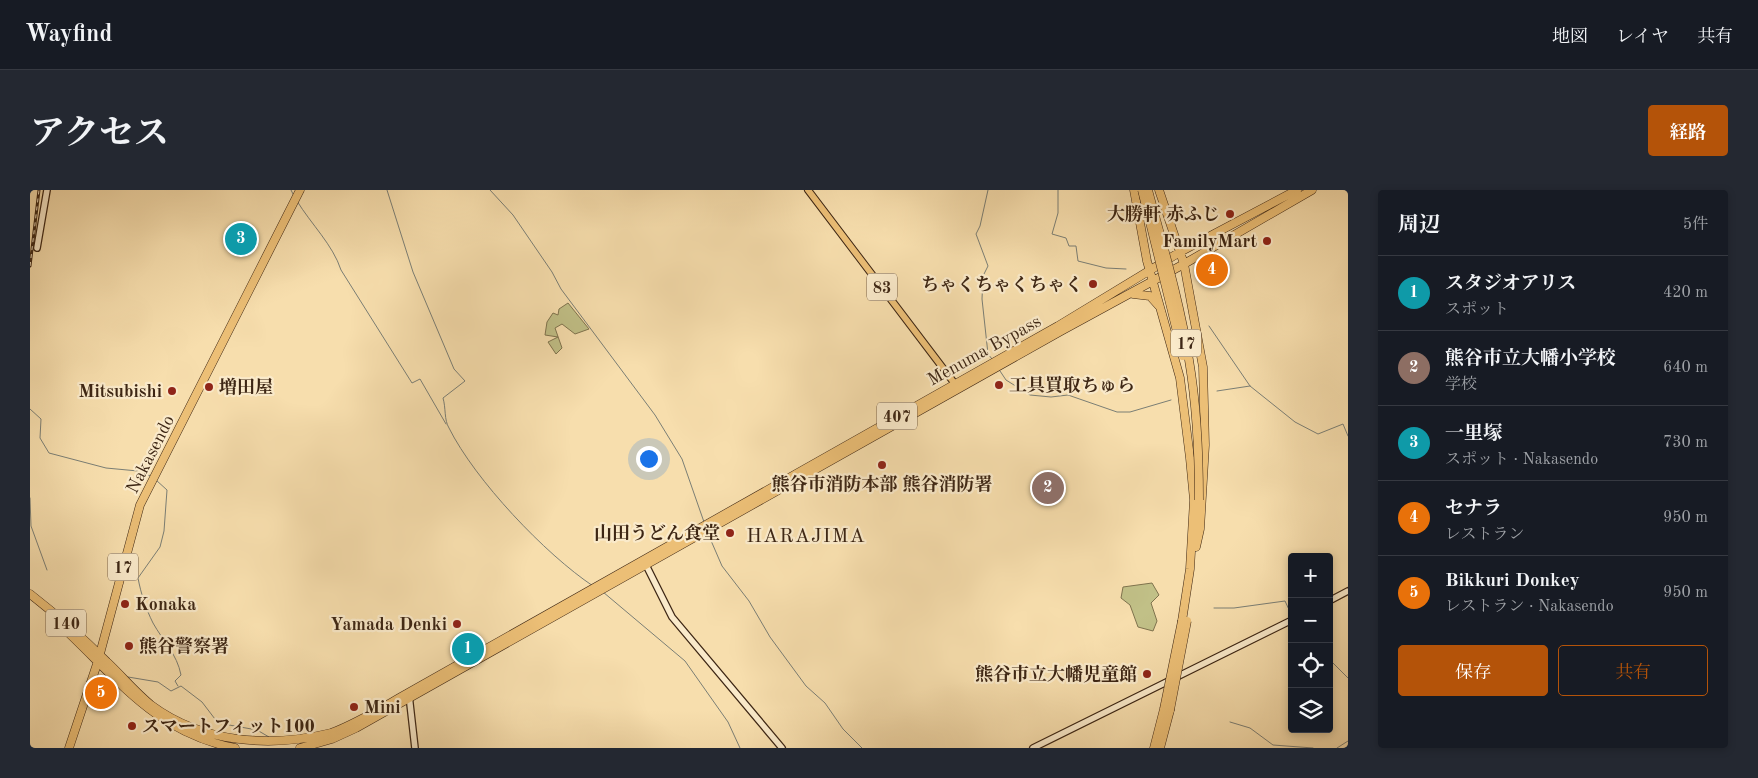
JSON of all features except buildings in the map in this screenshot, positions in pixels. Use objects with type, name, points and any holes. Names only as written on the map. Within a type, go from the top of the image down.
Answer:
[{"type":"highway","name":"17","points":[[1134,190],[1150,271],[1180,378],[1196,500]]},
{"type":"highway","name":"17","points":[[1142,190],[1172,302],[1184,359],[1192,427],[1196,500],[1185,621]]},
{"type":"highway","name":"17","points":[[1148,190],[1177,300],[1189,358],[1197,426],[1196,547]]},
{"type":"highway","name":"17","points":[[1160,190],[1184,264],[1203,367],[1206,415],[1200,529],[1185,621],[1160,748]]},
{"type":"highway","name":"407","points":[[1150,271],[1180,252],[1297,190]]},
{"type":"highway","name":"407","points":[[1130,294],[1312,190]]},
{"type":"highway","name":"Nakasendo","points":[[69,748],[98,658],[140,505],[297,196]]},
{"type":"highway","name":"Menuma Bypass","points":[[645,563],[1078,315],[1150,271]]},
{"type":"highway","name":"Menuma Bypass","points":[[409,696],[592,592],[1130,294]]},
{"type":"highway","points":[[1130,294],[1150,296],[1160,308]]},
{"type":"highway","name":"140","points":[[30,594],[98,658]]},
{"type":"highway","name":"140","points":[[30,600],[98,658]]},
{"type":"highway","name":"407","points":[[98,658],[162,713],[202,733],[242,743],[280,744],[324,736],[409,696]]},
{"type":"highway","points":[[98,658],[147,709],[159,718],[200,739],[235,748]]},
{"type":"highway","name":"407","points":[[300,748],[347,733],[409,696]]},
{"type":"highway","name":"17","points":[[1154,748],[1167,710]]},
{"type":"main road","name":"83","points":[[808,190],[955,384]]},
{"type":"street","points":[[37,248],[47,190]]},
{"type":"street","points":[[645,563],[672,616],[782,748]]},
{"type":"street","points":[[1333,599],[1348,591]]},
{"type":"street","points":[[1033,748],[1288,622]]},
{"type":"street","points":[[409,696],[415,748]]},
{"type":"shaded area","points":[[568,303],[589,329],[575,334],[562,324],[555,328],[562,348],[556,354],[548,342],[558,337],[545,335],[547,322],[553,313],[558,315],[559,309]]},
{"type":"shaded area","points":[[1152,583],[1159,595],[1151,603],[1157,621],[1153,631],[1138,627],[1130,605],[1121,598],[1123,587]]},
{"type":"waterway","points":[[291,190],[294,196]]},
{"type":"waterway","points":[[387,190],[413,272],[454,369],[465,381],[443,398],[446,421],[449,428],[476,470],[493,492],[533,536],[593,586]]},
{"type":"waterway","points":[[490,190],[513,215],[552,272],[561,289],[655,415],[682,459],[704,522]]},
{"type":"waterway","points":[[988,190],[980,226],[976,234],[988,266],[983,276],[982,299],[988,354],[992,359]]},
{"type":"waterway","points":[[1058,190],[1058,213],[1052,234],[1066,238],[1069,246],[1076,246],[1078,261],[1106,268],[1126,269]]},
{"type":"waterway","points":[[297,201],[333,252],[341,270],[412,383],[420,379],[446,424]]},
{"type":"waterway","points":[[1209,326],[1250,386],[1295,422],[1318,434],[1343,424],[1348,436]]},
{"type":"waterway","points":[[1000,371],[1006,380],[1030,395],[1051,397],[1068,395],[1117,412],[1130,412],[1171,400]]},
{"type":"waterway","points":[[1217,391],[1250,386]]},
{"type":"waterway","points":[[30,409],[41,419],[40,438],[49,453],[106,468],[138,471],[151,476]]},
{"type":"waterway","points":[[156,480],[167,490],[164,531],[160,547],[138,578],[150,618],[179,667],[181,675],[175,681],[178,686]]},
{"type":"waterway","points":[[30,498],[31,526],[47,570]]},
{"type":"waterway","points":[[709,536],[722,566],[749,601],[770,637],[806,686],[825,703],[843,729],[862,748]]},
{"type":"waterway","points":[[603,592],[685,661],[728,722],[740,748]]},
{"type":"waterway","points":[[1214,608],[1234,608],[1285,601],[1288,607]]},
{"type":"waterway","points":[[1333,663],[1348,678]]},
{"type":"waterway","points":[[128,677],[158,682],[171,691],[181,686],[202,702],[218,723],[257,730],[269,737]]},
{"type":"waterway","points":[[1230,722],[1250,728],[1273,745],[1313,748]]},
{"type":"waterway","points":[[1337,748],[1348,741]]},
{"type":"railway","points":[[30,266],[39,190]]},
{"type":"place","name":"大勝軒 赤ふじ","points":[[1230,214]]},
{"type":"place","name":"一里塚","points":[[241,239]]},
{"type":"place","name":"FamilyMart","points":[[1267,241]]},
{"type":"place","name":"セナラ","points":[[1212,270]]},
{"type":"place","name":"ちゃくちゃくちゃく","points":[[1093,284]]},
{"type":"place","name":"工具買取ちゅら","points":[[999,385]]},
{"type":"place","name":"増田屋","points":[[209,387]]},
{"type":"place","name":"Mitsubishi","points":[[172,391]]},
{"type":"place","name":"熊谷市消防本部 熊谷消防署","points":[[882,465]]},
{"type":"place","name":"熊谷市立大幡小学校","points":[[1048,488]]},
{"type":"place","name":"山田うどん食堂","points":[[730,533]]},
{"type":"place","name":"Konaka","points":[[125,604]]},
{"type":"place","name":"Yamada Denki","points":[[457,624]]},
{"type":"place","name":"熊谷警察署","points":[[129,646]]},
{"type":"place","name":"スタジオアリス","points":[[468,649]]},
{"type":"place","name":"熊谷市立大幡児童館","points":[[1147,674]]},
{"type":"place","name":"Bikkuri Donkey","points":[[101,693]]},
{"type":"place","name":"Mini","points":[[354,707]]},
{"type":"place","name":"スマートフィット100","points":[[132,726]]},
{"type":"district","name":"HARAJIMA","points":[[806,535]]}]
